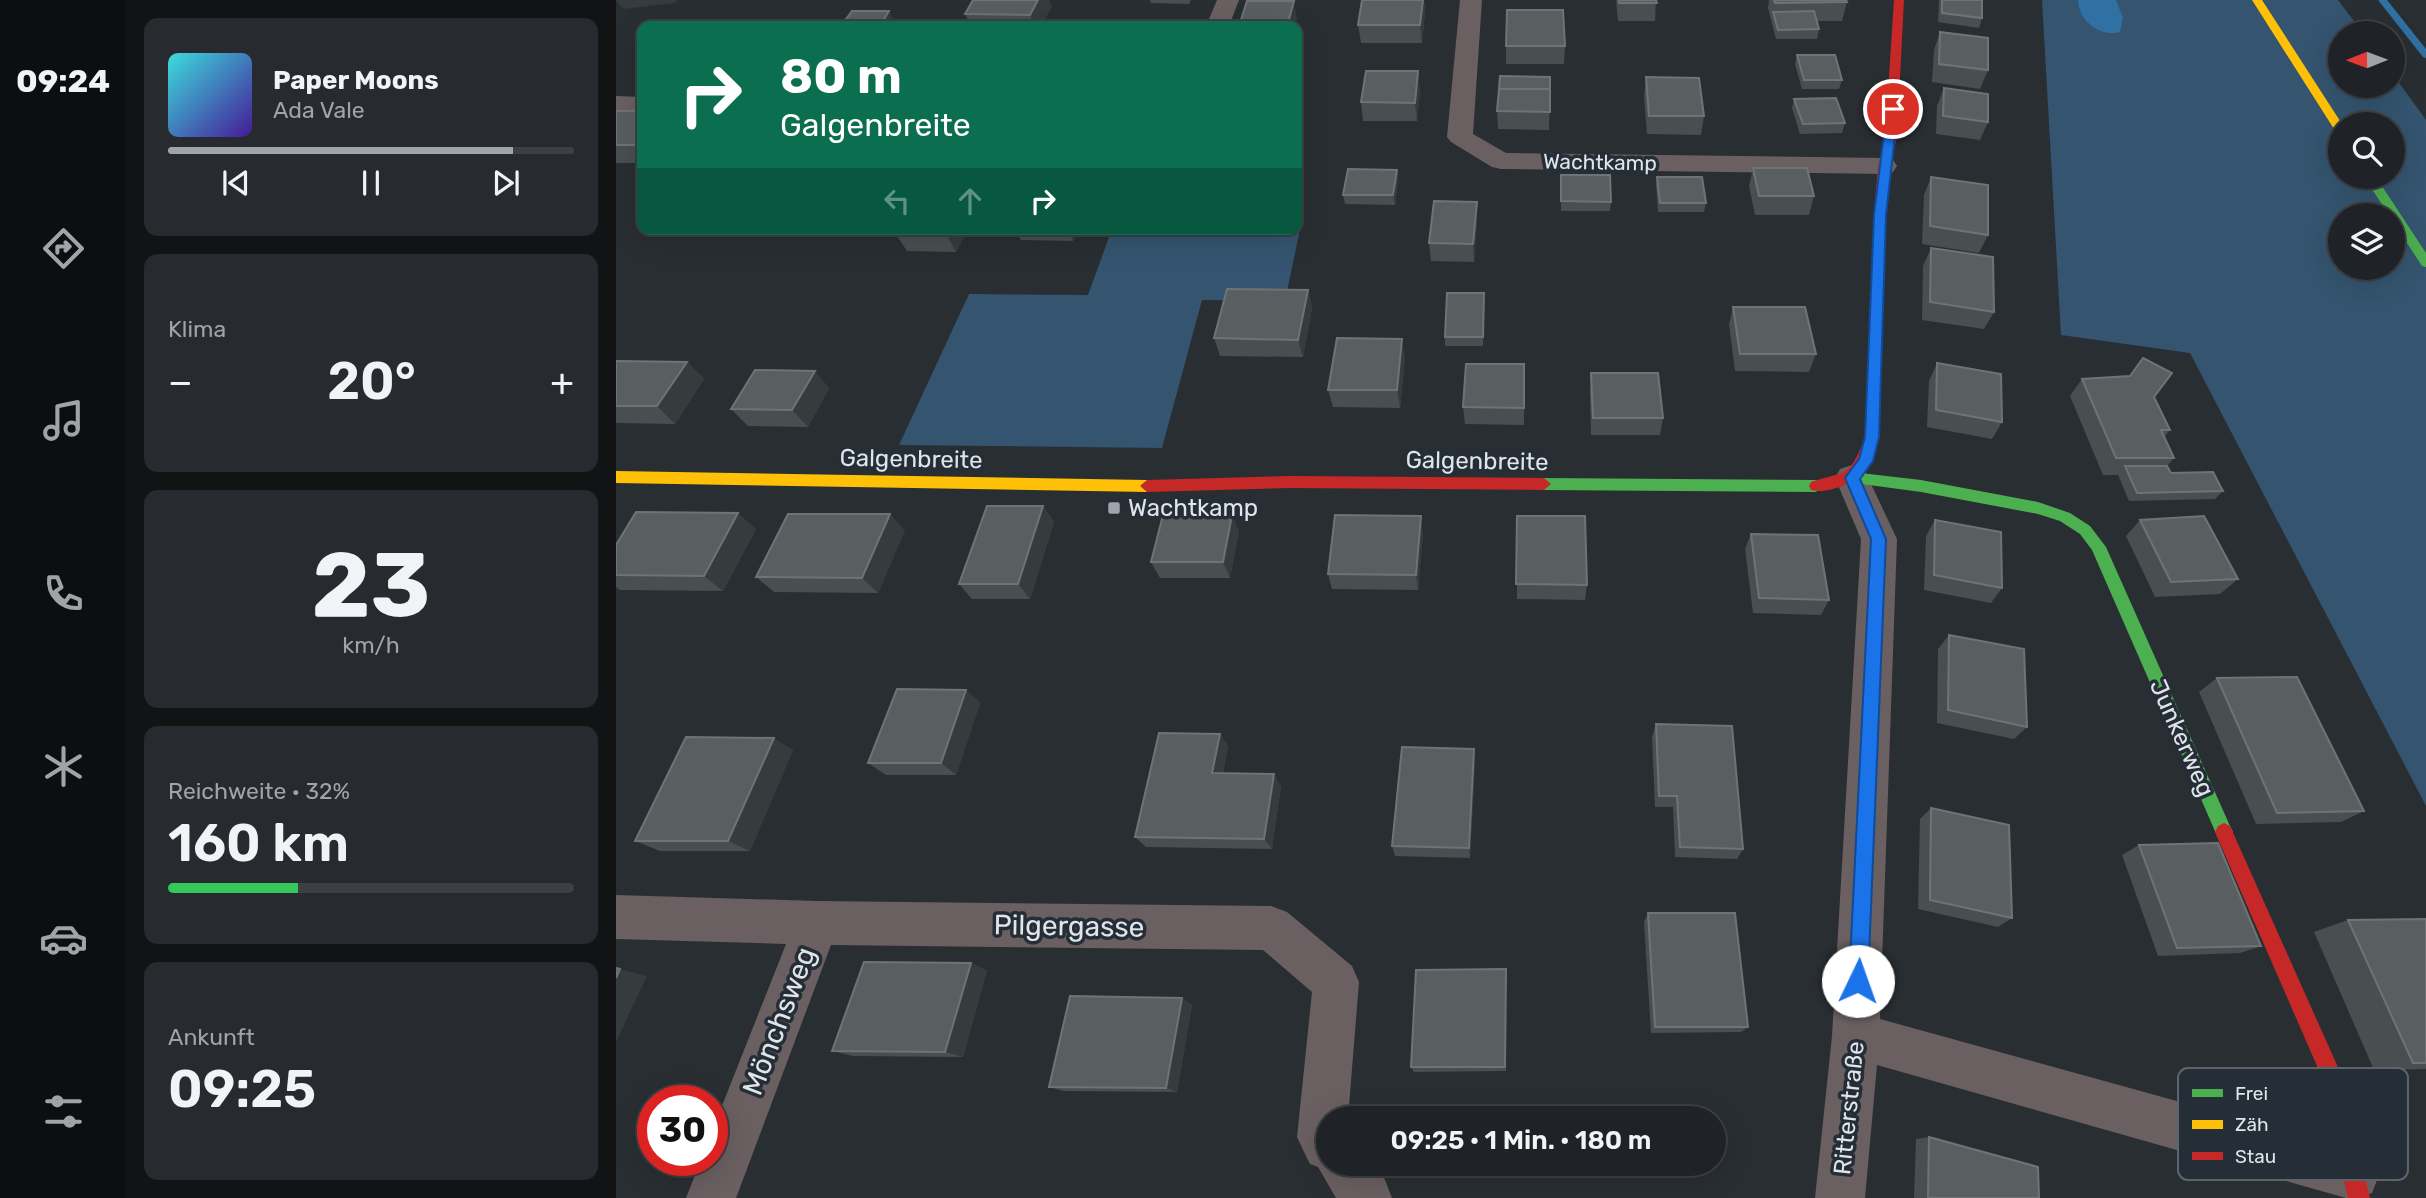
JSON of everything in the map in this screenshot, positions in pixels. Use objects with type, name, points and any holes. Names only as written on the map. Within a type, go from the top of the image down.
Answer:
[{"type":"street","points":[[1221,21],[1228,0]]},
{"type":"street","name":"Wachtkamp","points":[[1471,0],[1460,137],[1501,161],[1884,166]]},
{"type":"street","points":[[1852,478],[1866,461],[1872,437],[1880,215],[1884,166],[1891,136],[1899,0]]},
{"type":"street","points":[[2257,0],[2329,112]]},
{"type":"street","points":[[616,104],[637,104]]},
{"type":"street","points":[[2379,189],[2426,263]]},
{"type":"street","name":"Galgenbreite","points":[[616,477],[1119,487],[1289,482],[1822,486],[1852,478]]},
{"type":"street","name":"Ritterstraße","points":[[1840,1198],[1856,1036],[1879,539],[1852,478]]},
{"type":"street","name":"Junkerweg","points":[[1852,478],[1921,486],[2038,508],[2065,517],[2085,530],[2098,547],[2328,1068]]},
{"type":"street","name":"Pilgergasse","points":[[616,917],[817,923],[1271,928],[1336,982],[1325,1106]]},
{"type":"street","name":"Mönchsweg","points":[[711,1198],[817,923]]},
{"type":"street","name":"Junkerweg","points":[[1856,1036],[2178,1132]]},
{"type":"street","points":[[1351,1176],[1367,1198]]},
{"type":"street","name":"Junkerweg","points":[[2337,1180],[2357,1186]]},
{"type":"shaded area","points":[[2042,0],[2338,0],[2354,21],[2328,21],[2328,98],[2405,98],[2405,91],[2426,120],[2426,806],[2190,353],[2061,335]]},
{"type":"shaded area","points":[[1110,235],[1299,235],[1285,301],[1202,300],[1162,448],[899,445],[969,294],[1088,295]]},
{"type":"water","points":[[2078,0],[2116,0],[2123,18],[2120,32],[2105,32],[2092,26],[2082,14]]},
{"type":"building","points":[[973,0],[1038,0],[1030,15],[965,14]]},
{"type":"building","points":[[1362,0],[1423,0],[1420,25],[1358,25]]},
{"type":"building","points":[[1619,0],[1656,0],[1657,3],[1619,3]]},
{"type":"building","points":[[1774,0],[1846,0],[1847,2],[1775,3]]},
{"type":"building","points":[[1942,0],[1982,0],[1982,18],[1942,13]]},
{"type":"building","points":[[1247,1],[1294,1],[1288,21],[1241,21]]},
{"type":"building","points":[[1507,10],[1563,10],[1565,46],[1506,46]]},
{"type":"building","points":[[852,11],[889,11],[883,21],[845,21]]},
{"type":"building","points":[[1814,11],[1819,29],[1778,30],[1773,12]]},
{"type":"building","points":[[1940,32],[1988,38],[1988,70],[1939,64]]},
{"type":"building","points":[[1797,55],[1835,55],[1842,80],[1804,80]]},
{"type":"building","points":[[1366,71],[1418,71],[1415,103],[1361,102]]},
{"type":"building","points":[[1500,76],[1550,77],[1550,89],[1499,89]]},
{"type":"building","points":[[1646,77],[1699,78],[1704,116],[1649,116]]},
{"type":"building","points":[[1944,88],[1988,94],[1988,122],[1943,116]]},
{"type":"building","points":[[1499,89],[1550,89],[1550,112],[1497,111]]},
{"type":"building","points":[[1836,98],[1845,123],[1803,124],[1794,99]]},
{"type":"building","points":[[616,111],[637,111],[637,145],[616,145]]},
{"type":"building","points":[[1753,168],[1807,168],[1814,196],[1759,196]]},
{"type":"building","points":[[1348,169],[1397,170],[1393,195],[1343,195]]},
{"type":"building","points":[[1561,175],[1610,175],[1611,202],[1561,201]]},
{"type":"building","points":[[1657,177],[1702,177],[1706,203],[1660,203]]},
{"type":"building","points":[[1931,177],[1988,185],[1988,235],[1930,226]]},
{"type":"building","points":[[1434,201],[1477,202],[1473,244],[1429,243]]},
{"type":"building","points":[[1931,248],[1993,257],[1994,312],[1930,302]]},
{"type":"building","points":[[1227,289],[1308,290],[1298,340],[1214,338]]},
{"type":"building","points":[[1447,293],[1484,293],[1483,337],[1445,337]]},
{"type":"building","points":[[1733,307],[1805,307],[1816,354],[1740,354]]},
{"type":"building","points":[[1337,338],[1402,339],[1397,390],[1328,390]]},
{"type":"building","points":[[2143,358],[2172,373],[2154,397],[2170,430],[2161,430],[2174,458],[2116,458],[2082,379],[2130,376]]},
{"type":"building","points":[[616,361],[687,362],[657,406],[616,406]]},
{"type":"building","points":[[1937,363],[2001,374],[2002,422],[1936,410]]},
{"type":"building","points":[[1466,364],[1524,364],[1524,408],[1463,407]]},
{"type":"building","points":[[755,370],[815,371],[792,410],[731,409]]},
{"type":"building","points":[[1591,373],[1658,373],[1663,418],[1593,418]]},
{"type":"building","points":[[2125,466],[2167,466],[2171,473],[2213,472],[2223,491],[2137,493]]},
{"type":"building","points":[[987,506],[1043,506],[1018,584],[959,584]]},
{"type":"building","points":[[636,512],[738,513],[704,576],[616,575],[616,545]]},
{"type":"building","points":[[788,514],[890,514],[862,578],[756,577]]},
{"type":"building","points":[[1163,515],[1232,515],[1223,562],[1151,562]]},
{"type":"building","points":[[1335,515],[1421,516],[1416,575],[1328,574]]},
{"type":"building","points":[[1517,516],[1585,516],[1587,585],[1516,584]]},
{"type":"building","points":[[2204,516],[2238,579],[2171,582],[2140,520]]},
{"type":"building","points":[[1935,520],[2001,532],[2002,588],[1934,575]]},
{"type":"building","points":[[1751,534],[1818,535],[1829,600],[1759,598]]},
{"type":"building","points":[[1949,635],[2024,649],[2027,727],[1948,710]]},
{"type":"building","points":[[2297,677],[2364,811],[2277,813],[2217,678]]},
{"type":"building","points":[[897,689],[966,690],[941,763],[868,763]]},
{"type":"building","points":[[1656,724],[1732,726],[1743,849],[1680,847],[1677,796],[1659,796]]},
{"type":"building","points":[[1159,733],[1220,734],[1212,773],[1274,774],[1264,839],[1135,837]]},
{"type":"building","points":[[686,737],[774,738],[728,841],[635,841]]},
{"type":"building","points":[[1402,747],[1474,749],[1469,848],[1392,846]]},
{"type":"building","points":[[1931,808],[2009,825],[2012,918],[1930,900]]},
{"type":"building","points":[[2218,843],[2261,946],[2177,948],[2139,845]]},
{"type":"building","points":[[1648,913],[1735,913],[1748,1027],[1655,1027]]},
{"type":"building","points":[[2426,919],[2426,1063],[2413,1063],[2348,920]]},
{"type":"building","points":[[864,962],[971,963],[945,1052],[832,1051]]},
{"type":"building","points":[[1506,969],[1505,1067],[1411,1067],[1416,970]]},
{"type":"building","points":[[1070,996],[1182,998],[1166,1088],[1049,1087]]},
{"type":"building","points":[[1929,1137],[2038,1167],[2039,1198],[1928,1198]]},
{"type":"waterway","points":[[2382,0],[2426,55]]},
{"type":"traffic: fast","points":[[2378,189],[2426,263]]},
{"type":"traffic: fast","points":[[1852,478],[1921,486],[2038,508],[2065,517],[2085,530],[2098,547],[2224,832]]},
{"type":"traffic: fast","points":[[1544,484],[1816,486]]},
{"type":"traffic: slow","points":[[2257,0],[2329,112]]},
{"type":"traffic: slow","points":[[616,477],[1147,486]]},
{"type":"traffic: jam","points":[[1816,486],[1838,482],[1853,473],[1864,458],[1872,437],[1880,215],[1884,166],[1891,137],[1899,0]]},
{"type":"traffic: jam","points":[[1147,486],[1289,482],[1544,484]]},
{"type":"traffic: jam","points":[[2224,832],[2328,1068]]},
{"type":"traffic: jam","points":[[2355,1180],[2359,1198]]},
{"type":"place","name":"Wachtkamp","points":[[1114,508]]},
{"type":"route","points":[[1858,981],[1879,539],[1852,478],[1866,461],[1872,437],[1880,215],[1893,109]]}]
